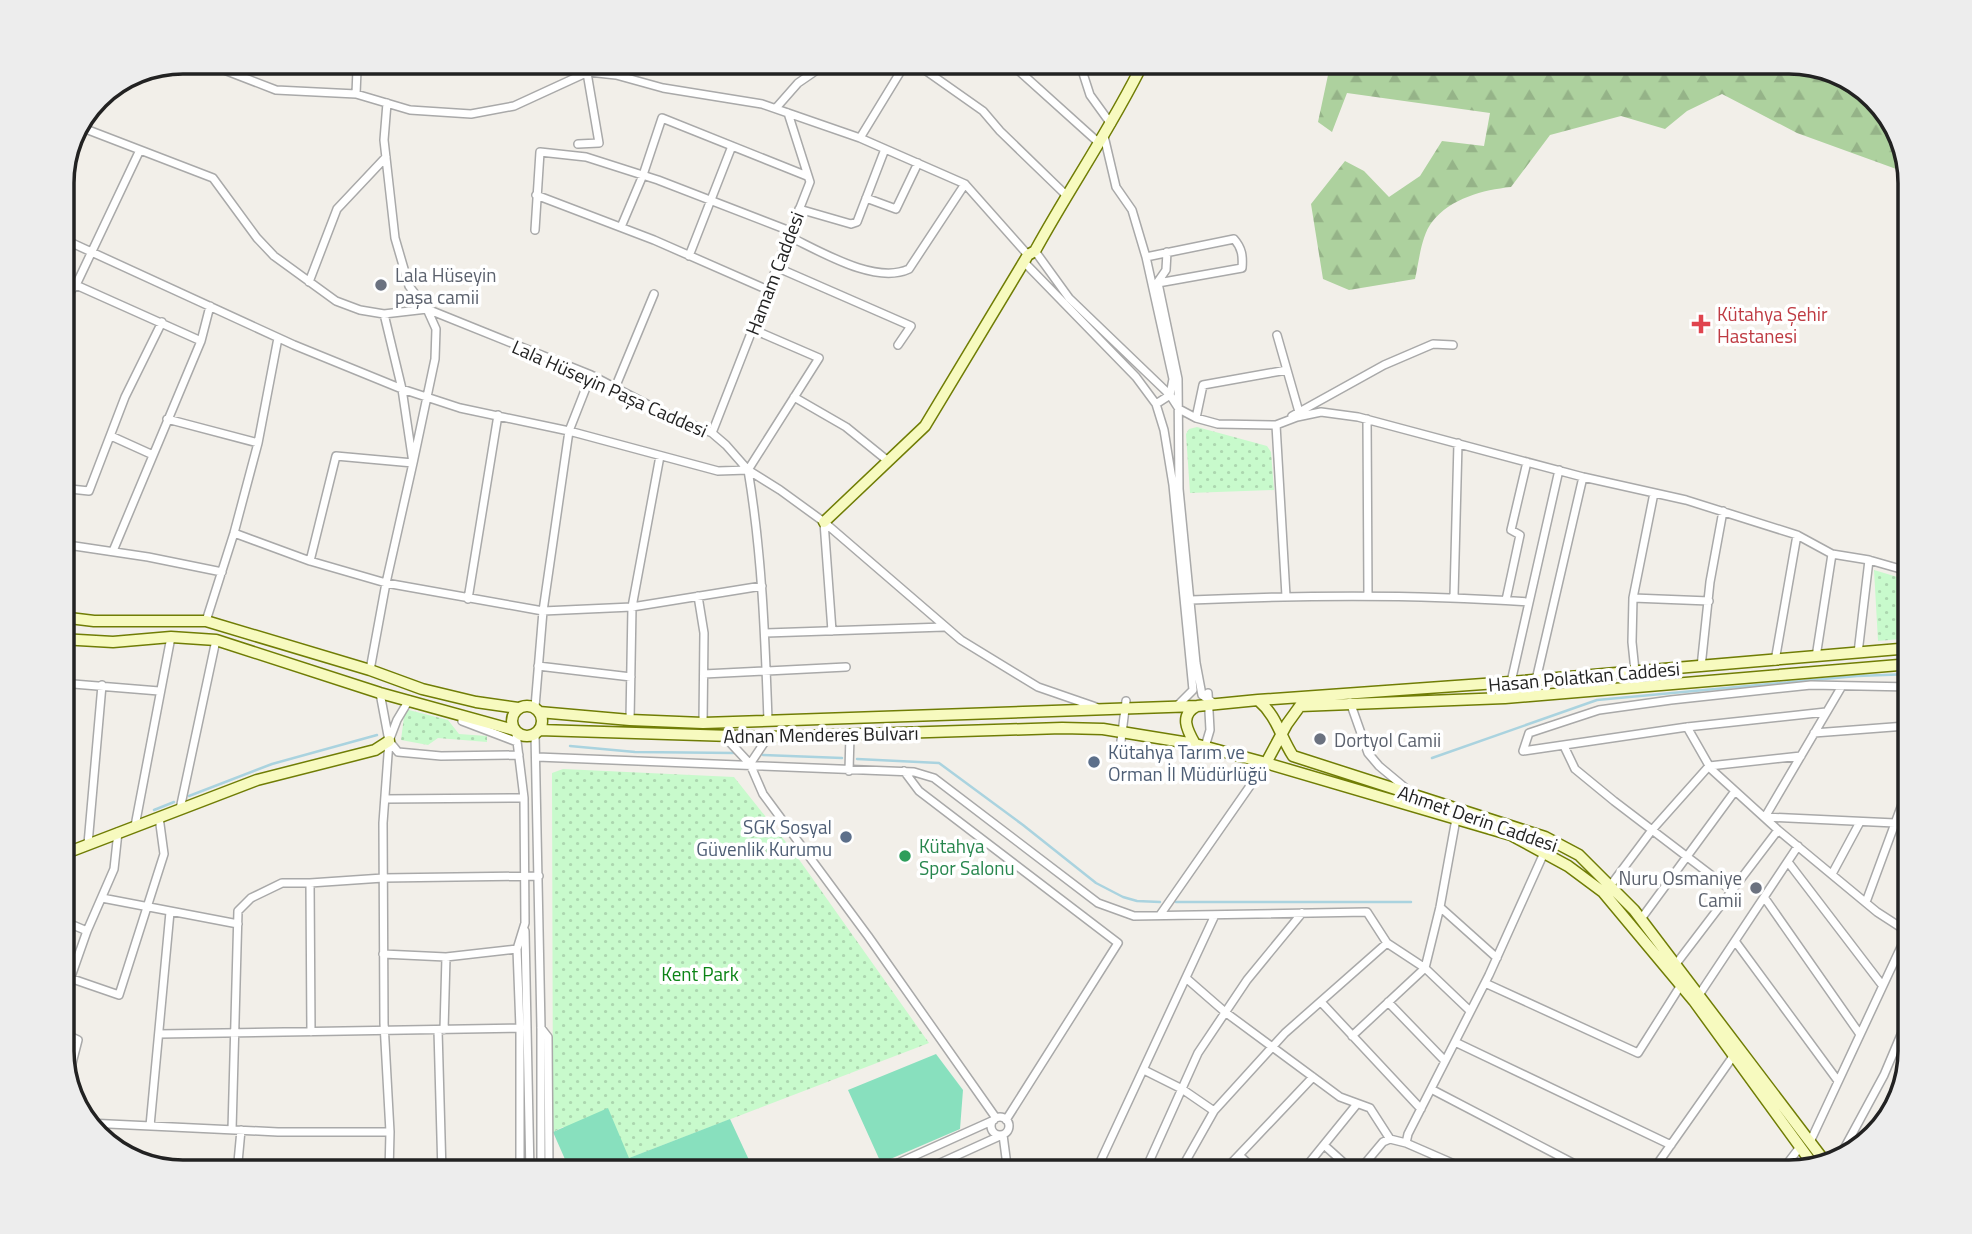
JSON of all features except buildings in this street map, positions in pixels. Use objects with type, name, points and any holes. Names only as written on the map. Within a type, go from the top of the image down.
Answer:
[{"type":"main road","points":[[824,522],[925,426],[1111,124],[1137,74]]},
{"type":"main road","points":[[74,619],[206,621],[370,670],[422,689],[476,702],[518,708],[526,705],[537,710],[542,721],[537,732],[524,736],[516,735],[216,640],[171,637],[113,642],[74,640]]},
{"type":"main road","name":"Hasan Polatkan Caddesi","points":[[1258,700],[1898,649]]},
{"type":"main road","name":"Hasan Polatkan Caddesi","points":[[1282,734],[1300,706],[1505,698],[1898,665]]},
{"type":"main road","points":[[1102,709],[1126,705],[1177,706],[1207,701],[1258,700]]},
{"type":"main road","name":"Ahmet Derin Caddesi","points":[[1258,700],[1271,710],[1293,756],[1545,837],[1579,855],[1641,919],[1676,964],[1805,1144],[1811,1159]]},
{"type":"main road","points":[[1200,749],[1186,729],[1185,719],[1189,710],[1207,701]]},
{"type":"main road","points":[[516,735],[511,720],[518,708]]},
{"type":"main road","name":"Adnan Menderes Bulvarı","points":[[537,710],[631,720],[703,723],[1102,709]]},
{"type":"main road","name":"Adnan Menderes Bulvarı","points":[[537,732],[768,737],[1103,729]]},
{"type":"main road","name":"Ahmet Derin Caddesi","points":[[1103,729],[1122,737],[1266,763],[1511,835],[1568,866],[1603,892],[1681,985],[1805,1144],[1819,1157]]},
{"type":"main road","points":[[1266,763],[1282,734]]},
{"type":"main road","points":[[74,850],[257,780],[375,750],[389,741]]},
{"type":"street","points":[[235,74],[276,90],[356,94],[410,110],[471,114],[514,106],[584,74]]},
{"type":"street","points":[[356,94],[357,74]]},
{"type":"street","points":[[578,144],[598,143],[588,74]]},
{"type":"street","points":[[607,74],[663,88],[776,108],[860,138],[965,184],[1136,377],[1156,404],[1164,430],[1173,485],[1193,690],[1177,706]]},
{"type":"street","points":[[776,108],[797,83],[810,74]]},
{"type":"street","points":[[860,138],[902,74]]},
{"type":"street","points":[[929,74],[982,111],[1066,195]]},
{"type":"street","points":[[1023,74],[1101,140],[1116,187],[1132,210],[1155,284],[1178,379],[1180,489],[1196,663],[1202,695],[1207,701],[1210,730],[1200,749]]},
{"type":"street","points":[[1083,74],[1090,95],[1111,124]]},
{"type":"street","points":[[370,670],[386,583],[428,396],[435,359],[436,329],[427,309],[409,286],[395,238],[384,140],[387,103]]},
{"type":"street","points":[[788,113],[807,176]]},
{"type":"street","points":[[621,227],[643,175],[662,118],[807,176]]},
{"type":"street","points":[[87,130],[139,152],[213,178],[257,238],[274,256],[336,301],[360,310],[384,314],[427,309]]},
{"type":"street","points":[[689,256],[732,146]]},
{"type":"street","points":[[799,209],[851,224],[858,222],[886,149]]},
{"type":"street","points":[[74,287],[139,152]]},
{"type":"street","points":[[535,230],[540,152],[586,157],[712,201],[789,234],[852,266],[900,274],[909,269],[965,184]]},
{"type":"street","points":[[309,282],[337,209],[386,157]]},
{"type":"street","points":[[866,198],[897,209],[918,163]]},
{"type":"street","name":"Hamam Caddesi","points":[[712,433],[810,182],[807,176]]},
{"type":"street","points":[[536,195],[621,227],[768,289]]},
{"type":"street","points":[[1146,257],[1234,239],[1240,246],[1242,268],[1155,284]]},
{"type":"street","points":[[74,243],[278,338],[402,389],[460,408],[569,431],[718,471],[748,470],[824,522],[961,640],[1038,687],[1102,709]]},
{"type":"street","points":[[1156,404],[1170,395],[1173,379],[1155,284],[1166,270],[1167,252]]},
{"type":"street","points":[[1029,256],[1170,395],[1180,409],[1196,418],[1218,424],[1276,425],[1321,412],[1367,419],[1583,477],[1723,510],[1797,535],[1832,554],[1898,568]]},
{"type":"street","points":[[776,267],[911,326],[898,345]]},
{"type":"street","points":[[76,285],[201,341]]},
{"type":"street","points":[[615,388],[654,294]]},
{"type":"street","points":[[113,551],[201,341],[210,306]]},
{"type":"street","name":"Lala Hüseyin Paşa Caddesi","points":[[427,309],[591,374],[712,433],[726,444],[748,470]]},
{"type":"street","points":[[384,314],[402,389],[413,463]]},
{"type":"street","points":[[74,489],[89,491],[125,397],[162,322]]},
{"type":"street","points":[[752,329],[819,358],[748,470],[757,522],[766,633],[768,720]]},
{"type":"street","points":[[1277,335],[1299,412]]},
{"type":"street","points":[[206,621],[234,533],[258,443],[278,338]]},
{"type":"street","points":[[1276,425],[1384,365],[1433,344],[1453,345]]},
{"type":"street","points":[[1196,418],[1203,385],[1287,370]]},
{"type":"street","points":[[537,710],[543,611],[569,431],[591,374]]},
{"type":"street","points":[[794,397],[846,428],[888,461]]},
{"type":"street","points":[[468,599],[498,415]]},
{"type":"street","points":[[167,419],[258,443]]},
{"type":"street","points":[[1367,419],[1368,595]]},
{"type":"street","points":[[1276,425],[1286,596]]},
{"type":"street","points":[[1164,430],[1179,427]]},
{"type":"street","points":[[111,436],[153,455]]},
{"type":"street","points":[[1454,596],[1458,443]]},
{"type":"street","points":[[310,561],[336,456],[413,463]]},
{"type":"street","points":[[631,720],[632,607],[660,456]]},
{"type":"street","points":[[1506,600],[1520,535],[1511,530],[1527,462]]},
{"type":"street","points":[[1511,682],[1559,470]]},
{"type":"street","points":[[1536,680],[1583,477]]},
{"type":"street","points":[[1635,671],[1632,642],[1633,598],[1654,493]]},
{"type":"street","points":[[1701,667],[1723,510]]},
{"type":"street","points":[[824,522],[832,631]]},
{"type":"street","points":[[234,533],[310,561],[386,583],[543,611],[632,607],[762,586]]},
{"type":"street","points":[[1775,661],[1797,535]]},
{"type":"street","points":[[74,546],[222,572]]},
{"type":"street","points":[[1816,657],[1832,554]]},
{"type":"street","points":[[1857,654],[1869,560]]},
{"type":"street","points":[[1191,600],[1368,595],[1415,598],[1454,596],[1528,602]]},
{"type":"street","points":[[698,596],[704,633],[703,723]]},
{"type":"street","points":[[1633,598],[1709,601]]},
{"type":"street","points":[[766,633],[944,627]]},
{"type":"street","points":[[135,826],[171,637]]},
{"type":"street","points":[[180,809],[216,640]]},
{"type":"street","points":[[538,666],[631,677]]},
{"type":"street","points":[[704,674],[846,667]]},
{"type":"street","points":[[74,684],[159,691]]},
{"type":"street","points":[[88,844],[102,685]]},
{"type":"street","points":[[1765,817],[1842,686]]},
{"type":"street","points":[[1826,712],[1687,727],[1523,751],[1529,733],[1599,710],[1798,687],[1898,687]]},
{"type":"street","points":[[380,693],[389,741],[384,799],[383,954],[389,1160]]},
{"type":"street","points":[[389,741],[408,700]]},
{"type":"street","points":[[1350,702],[1368,753],[1412,794]]},
{"type":"street","points":[[1122,737],[1126,705]]},
{"type":"street","points":[[1687,727],[1709,766],[1735,791],[1778,830],[1898,925]]},
{"type":"street","points":[[1814,733],[1898,727]]},
{"type":"street","points":[[537,732],[541,1160]]},
{"type":"street","points":[[516,735],[524,798],[530,1160]]},
{"type":"street","points":[[849,771],[850,735]]},
{"type":"street","points":[[724,736],[750,764],[764,794],[868,936],[995,1119],[993,1131],[1002,1135]]},
{"type":"street","points":[[750,764],[768,737]]},
{"type":"street","points":[[389,741],[398,752],[441,756],[519,755]]},
{"type":"street","points":[[1564,746],[1575,769],[1732,891]]},
{"type":"street","points":[[1610,886],[1652,830],[1709,766],[1801,756]]},
{"type":"street","points":[[537,757],[914,772],[934,778],[1098,903],[1134,916],[1367,912],[1387,943],[1425,968],[1470,1011]]},
{"type":"street","points":[[1160,915],[1266,763]]},
{"type":"street","points":[[904,772],[919,791],[1118,943],[1006,1119],[1009,1129],[1002,1135],[947,1160]]},
{"type":"street","points":[[1641,919],[1735,791]]},
{"type":"street","points":[[384,799],[524,798]]},
{"type":"street","points":[[1866,902],[1898,816]]},
{"type":"street","points":[[74,980],[119,995],[164,854],[159,817]]},
{"type":"street","points":[[1765,817],[1895,824]]},
{"type":"street","points":[[1352,1036],[1425,968],[1440,907],[1456,819]]},
{"type":"street","points":[[1832,874],[1860,822]]},
{"type":"street","points":[[1676,964],[1778,830]]},
{"type":"street","points":[[74,970],[87,931],[114,869],[118,832]]},
{"type":"street","points":[[1699,995],[1798,846]]},
{"type":"street","points":[[1406,1143],[1430,1089],[1485,982],[1544,853]]},
{"type":"street","points":[[1788,862],[1882,985]]},
{"type":"street","points":[[232,1130],[238,911],[251,898],[282,883],[383,877],[539,876]]},
{"type":"street","points":[[310,883],[311,1032]]},
{"type":"street","points":[[1764,897],[1860,1033]]},
{"type":"street","points":[[102,898],[238,924]]},
{"type":"street","points":[[1440,907],[1496,958]]},
{"type":"street","points":[[150,1126],[170,912]]},
{"type":"street","points":[[1150,1160],[1198,1053],[1247,980],[1302,913]]},
{"type":"street","points":[[1102,1160],[1215,915]]},
{"type":"street","points":[[520,1160],[517,949],[524,923]]},
{"type":"street","points":[[74,926],[87,931]]},
{"type":"street","points":[[1735,941],[1838,1081]]},
{"type":"street","points":[[1186,1160],[1213,1111],[1273,1047],[1387,943]]},
{"type":"street","points":[[383,954],[446,957],[517,949]]},
{"type":"street","points":[[1791,1160],[1805,1144],[1838,1081],[1898,951]]},
{"type":"street","points":[[442,1160],[441,1030],[446,957]]},
{"type":"street","points":[[1186,978],[1225,1012],[1340,1097],[1370,1108],[1390,1139]]},
{"type":"street","points":[[1485,982],[1638,1053],[1681,985]]},
{"type":"street","points":[[1321,1002],[1421,1109]]},
{"type":"street","points":[[1388,1002],[1445,1060]]},
{"type":"street","points":[[159,1034],[520,1028]]},
{"type":"street","points":[[541,1028],[548,1037],[550,1160]]},
{"type":"street","points":[[74,1038],[78,1040],[74,1056]]},
{"type":"street","points":[[1455,1042],[1671,1145]]},
{"type":"street","points":[[1846,1144],[1884,1075],[1898,1042]]},
{"type":"street","points":[[1660,1160],[1734,1055]]},
{"type":"street","points":[[1144,1070],[1182,1089],[1213,1111]]},
{"type":"street","points":[[1234,1160],[1312,1077]]},
{"type":"street","points":[[1430,1089],[1567,1160]]},
{"type":"street","points":[[1312,1160],[1357,1104]]},
{"type":"street","points":[[905,1160],[995,1119],[1006,1119]]},
{"type":"street","points":[[101,1124],[232,1130],[390,1132]]},
{"type":"street","points":[[238,1160],[241,1130]]},
{"type":"street","points":[[1002,1135],[1006,1160]]},
{"type":"street","points":[[1367,1160],[1383,1142],[1390,1139],[1445,1160]]},
{"type":"street","points":[[1324,1145],[1341,1160]]},
{"type":"street","points":[[1239,1155],[1244,1160]]},
{"type":"green space","points":[[1328,74],[1804,74],[1844,88],[1867,105],[1884,128],[1895,154],[1897,169],[1797,133],[1722,94],[1687,111],[1665,129],[1621,116],[1550,135],[1511,187],[1490,190],[1448,207],[1432,222],[1425,234],[1415,279],[1349,290],[1323,279],[1311,204],[1345,161],[1364,171],[1389,197],[1420,176],[1442,141],[1484,146],[1490,113],[1347,93],[1332,132],[1318,122]]},
{"type":"green space","points":[[1197,427],[1267,446],[1271,452],[1274,490],[1190,493],[1186,434],[1189,429]]},
{"type":"green space","points":[[1874,570],[1898,577],[1898,639],[1878,641]]},
{"type":"green space","points":[[405,709],[448,720],[459,734],[487,736],[487,742],[438,738],[428,745],[401,740]]},
{"type":"green space","name":"Kent Park","points":[[563,769],[734,777],[793,851],[929,1043],[629,1158],[563,1127],[553,1132],[552,773]]},
{"type":"green space","points":[[936,1054],[963,1090],[960,1129],[888,1160],[880,1160],[848,1090]]},
{"type":"green space","points":[[608,1108],[629,1158],[730,1119],[749,1160],[565,1160],[553,1132]]},
{"type":"waterway","points":[[1432,758],[1597,700],[1898,674]]},
{"type":"waterway","points":[[189,796],[272,764],[377,735]]},
{"type":"waterway","points":[[570,746],[635,752],[735,753]]},
{"type":"waterway","points":[[763,755],[842,758]]},
{"type":"waterway","points":[[857,759],[939,763],[1096,883],[1123,897],[1160,902]]},
{"type":"waterway","points":[[154,810],[174,802]]},
{"type":"waterway","points":[[1176,902],[1411,902]]},
{"type":"place","name":"Lala Hüseyin paşa camii","points":[[381,285]]},
{"type":"place","name":"Kütahya Şehir Hastanesi","points":[[1701,324]]},
{"type":"place","name":"Dortyol Camii","points":[[1320,739]]},
{"type":"place","name":"Kütahya Tarım ve Orman İl Müdürlüğü","points":[[1094,762]]},
{"type":"place","name":"SGK Sosyal Güvenlik Kurumu","points":[[846,837]]},
{"type":"place","name":"Kütahya Spor Salonu","points":[[905,856]]},
{"type":"place","name":"Nuru Osmaniye Camii","points":[[1756,888]]}]
